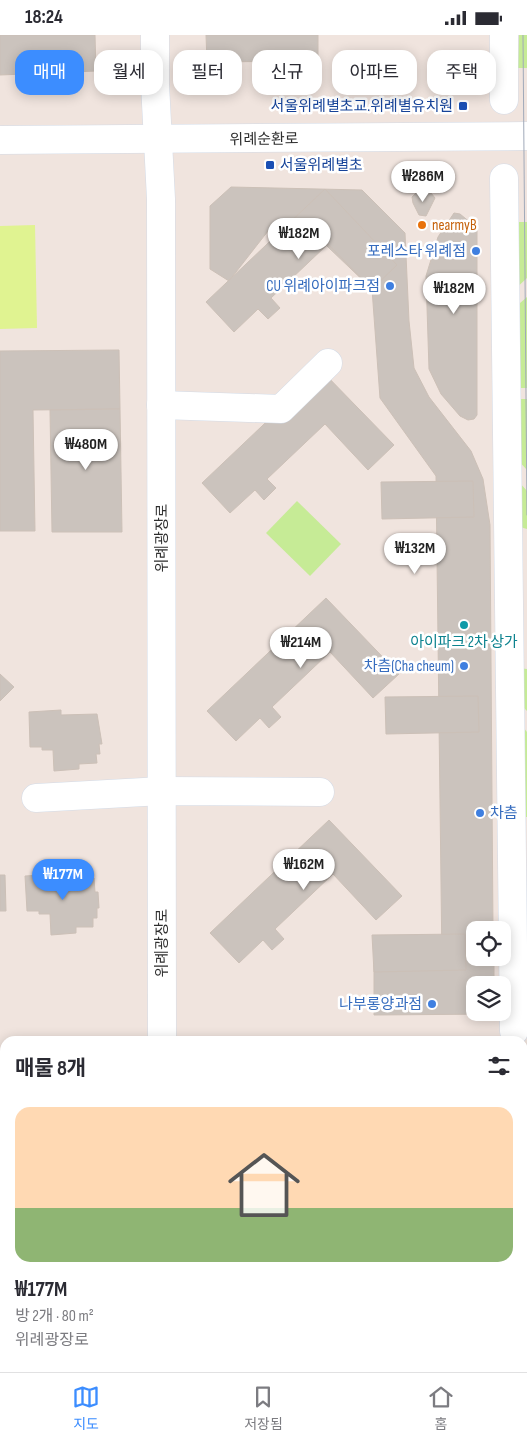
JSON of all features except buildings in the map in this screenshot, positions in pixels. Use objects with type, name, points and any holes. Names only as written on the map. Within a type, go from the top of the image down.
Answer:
[{"type":"street","name":"위례광장로","points":[[156,35],[161,199],[162,1036]]},
{"type":"street","points":[[504,35],[504,100]]},
{"type":"street","name":"위례순환로","points":[[0,140],[527,136]]},
{"type":"street","points":[[504,178],[514,1031]]},
{"type":"street","points":[[161,405],[281,409],[328,363]]},
{"type":"street","points":[[36,798],[162,791],[320,792]]},
{"type":"green space","points":[[519,35],[527,35],[527,68],[518,68]]},
{"type":"green space","points":[[512,222],[527,222],[527,278],[513,291]]},
{"type":"green space","points":[[35,225],[37,328],[0,329],[0,226]]},
{"type":"green space","points":[[527,297],[527,388],[513,388],[512,310]]},
{"type":"green space","points":[[515,399],[527,399],[527,470],[515,457]]},
{"type":"green space","points":[[520,483],[527,491],[527,529],[520,527]]},
{"type":"green space","points":[[297,501],[341,544],[310,576],[266,533]]},
{"type":"green space","points":[[519,668],[527,669],[527,711],[519,703]]},
{"type":"green space","points":[[519,722],[527,732],[527,817],[520,817]]},
{"type":"tram line","points":[[523,35],[527,515]]},
{"type":"place","name":"서울위례별초교.위례별유치원","points":[[463,106]]},
{"type":"place","name":"서울위례별초","points":[[270,165]]},
{"type":"place","name":"nearmyB","points":[[422,225]]},
{"type":"place","name":"포레스타 위례점","points":[[476,251]]},
{"type":"place","name":"CU 위례아이파크점","points":[[390,286]]},
{"type":"place","name":"아이파크 2차 상가","points":[[464,625]]},
{"type":"place","name":"차츰(Cha cheum)","points":[[464,666]]},
{"type":"place","name":"차츰","points":[[480,813]]},
{"type":"place","name":"나부롱양과점","points":[[432,1004]]}]
